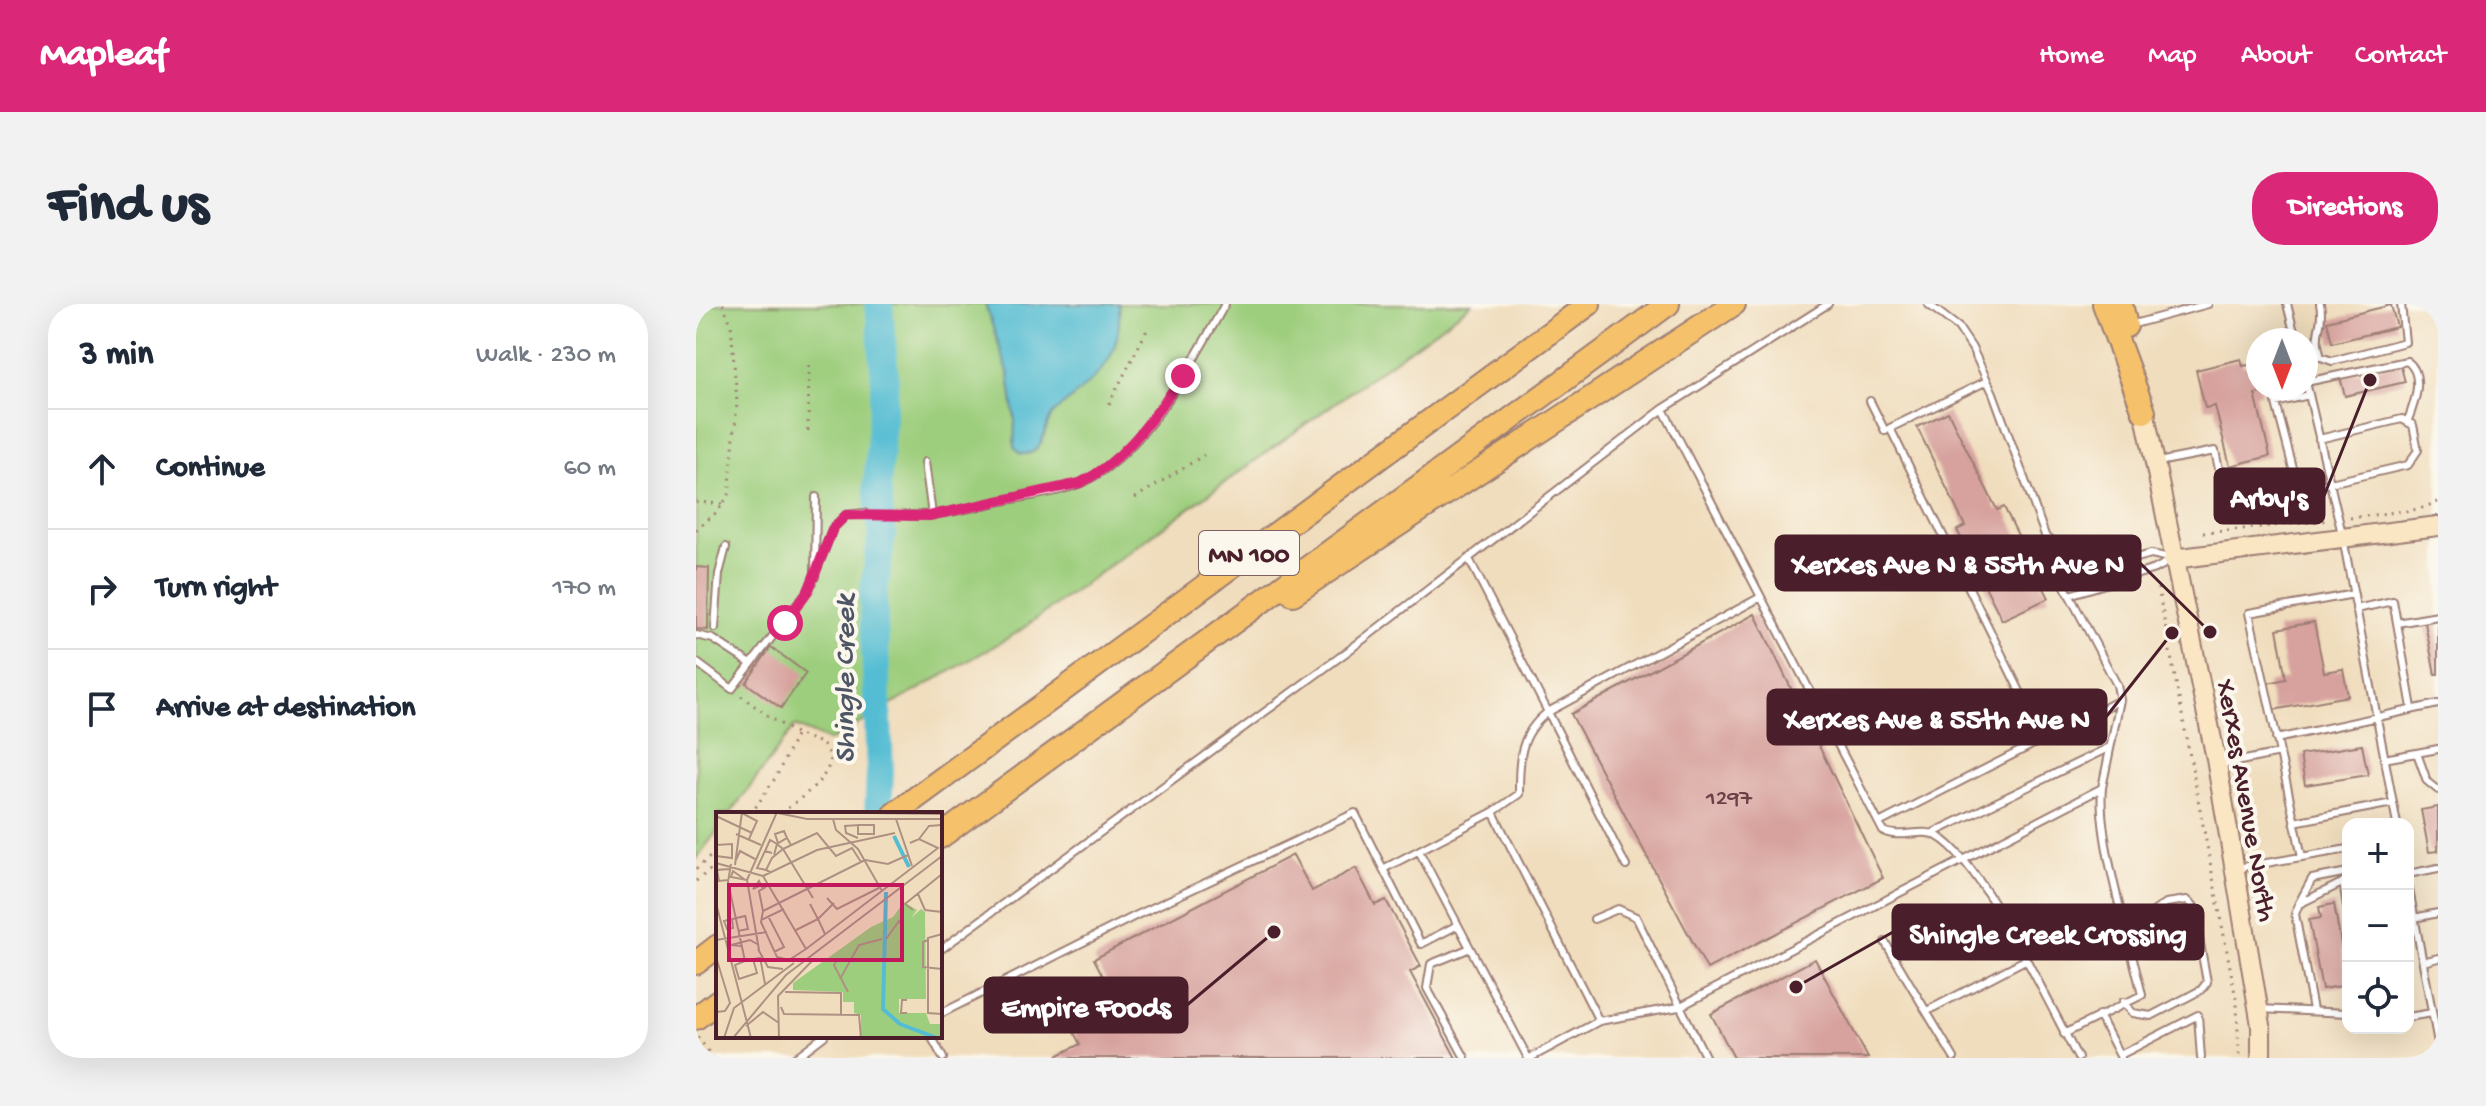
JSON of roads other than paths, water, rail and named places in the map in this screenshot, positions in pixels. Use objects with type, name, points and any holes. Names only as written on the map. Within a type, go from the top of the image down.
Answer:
[{"type":"highway","name":"MN 100","points":[[901,808],[1589,304]]},
{"type":"highway","name":"MN 100","points":[[942,836],[1668,304]]},
{"type":"highway","points":[[1123,702],[1313,582],[1734,304]]},
{"type":"highway","points":[[2104,304],[2144,412]]},
{"type":"highway","points":[[696,963],[716,948]]},
{"type":"highway","points":[[696,1018],[716,1003]]},
{"type":"street","name":"Xerxes Avenue North","points":[[2124,315],[2217,766],[2258,1009],[2261,1058]]},
{"type":"street","points":[[2173,559],[2341,528],[2438,526]]},
{"type":"lane","points":[[905,515],[932,515],[1060,489],[1100,472],[1128,447],[1160,409],[1225,304]]},
{"type":"lane","points":[[942,949],[1469,559],[1497,533],[1663,409],[1828,304]]},
{"type":"lane","points":[[1928,304],[1958,327],[1987,381],[2061,579],[2117,685],[2120,700],[2102,788],[2105,831],[2142,995],[2064,1034]]},
{"type":"lane","points":[[2124,315],[2208,304]]},
{"type":"lane","points":[[2288,304],[2293,328]]},
{"type":"lane","points":[[2320,304],[2323,315],[2315,340],[2321,357],[2332,361],[2405,342],[2401,304]]},
{"type":"lane","points":[[2318,380],[2407,361],[2414,367],[2417,377],[2408,420]]},
{"type":"lane","points":[[1870,401],[1885,431],[1987,381]]},
{"type":"lane","points":[[2288,400],[2276,403],[2298,488]]},
{"type":"lane","points":[[2310,400],[2341,528],[2396,818]]},
{"type":"lane","points":[[1663,409],[1883,831],[1893,836],[1933,833],[2110,747]]},
{"type":"lane","points":[[2154,463],[2215,451],[2226,501],[2330,483],[2414,461],[2418,450],[2413,425],[2408,420],[2396,419],[2319,439]]},
{"type":"lane","points":[[1890,428],[2043,738]]},
{"type":"lane","points":[[925,462],[932,515]]},
{"type":"lane","points":[[815,577],[816,497]]},
{"type":"lane","points":[[697,664],[732,689],[795,609],[815,577],[833,528],[846,515],[864,513]]},
{"type":"lane","points":[[2045,535],[2071,556],[2105,567]]},
{"type":"lane","points":[[715,628],[719,574],[726,547]]},
{"type":"lane","points":[[2061,579],[2151,554],[2173,559]]},
{"type":"lane","points":[[1469,559],[1626,866]]},
{"type":"lane","points":[[2069,595],[2155,569],[2173,559]]},
{"type":"lane","points":[[2302,857],[2249,613],[2354,594]]},
{"type":"lane","points":[[1383,869],[1493,812],[1519,794],[1519,755],[1524,740],[1535,723],[1548,712],[1761,597]]},
{"type":"lane","points":[[2356,609],[2393,601],[2412,708]]},
{"type":"lane","points":[[2397,623],[2438,616]]},
{"type":"lane","points":[[696,635],[713,639],[751,664]]},
{"type":"lane","points":[[1879,823],[2120,700]]},
{"type":"lane","points":[[2276,739],[2438,704]]},
{"type":"lane","points":[[2384,759],[2438,749]]},
{"type":"lane","points":[[2217,766],[2280,753]]},
{"type":"lane","points":[[2417,753],[2427,781],[2438,790]]},
{"type":"lane","points":[[1419,851],[1468,949],[1529,1058],[1599,1021],[1679,1007],[2102,788]]},
{"type":"lane","points":[[2294,822],[2393,803]]},
{"type":"lane","points":[[1493,812],[1599,1021]]},
{"type":"lane","points":[[942,1013],[1151,908],[1355,813],[1421,944],[1456,926]]},
{"type":"lane","points":[[1933,833],[1949,844],[1975,872],[2078,1058]]},
{"type":"lane","points":[[2234,869],[2342,850]]},
{"type":"lane","points":[[2414,873],[2438,868]]},
{"type":"lane","points":[[2313,1010],[2295,923],[2299,904],[2312,879],[2342,873]]},
{"type":"lane","points":[[2299,904],[2342,882]]},
{"type":"lane","points":[[2123,1002],[2133,1013],[2151,1016],[2201,990],[2209,975],[2193,905],[2187,900],[2166,903],[2127,930]]},
{"type":"lane","points":[[1594,919],[1618,909],[1636,917],[1706,1058]]},
{"type":"lane","points":[[2438,913],[2414,918],[2438,1041]]},
{"type":"lane","points":[[1885,942],[1954,1058]]},
{"type":"lane","points":[[1465,1058],[1427,988],[1431,964],[1468,949]]},
{"type":"lane","points":[[2423,962],[2438,958]]},
{"type":"lane","points":[[1927,1011],[2025,960]]},
{"type":"lane","points":[[2258,1009],[2342,1012]]},
{"type":"lane","points":[[2414,1016],[2432,1013]]},
{"type":"lane","points":[[2099,1015],[2120,1057],[2198,1015],[2201,1058]]},
{"type":"lane","points":[[795,1058],[821,1038]]},
{"type":"lane","points":[[932,1038],[943,1058]]},
{"type":"water","points":[[985,304],[1119,304],[1118,336],[1109,359],[1094,378],[1052,415],[1042,441],[1028,454],[1020,454],[1014,447],[1015,420],[1009,375]]},
{"type":"waterway","name":"Shingle Creek","points":[[878,812],[880,772],[873,597],[882,533],[877,487],[885,380],[879,304]]},
{"type":"place","name":"Arby's","points":[[2370,380]]},
{"type":"place","name":"Xerxes Ave N & 55th Ave N","points":[[2210,632]]},
{"type":"place","name":"Xerxes Ave & 55th Ave N","points":[[2172,633]]},
{"type":"place","name":"Empire Foods","points":[[1274,932]]},
{"type":"place","name":"Shingle Creek Crossing","points":[[1796,987]]}]
